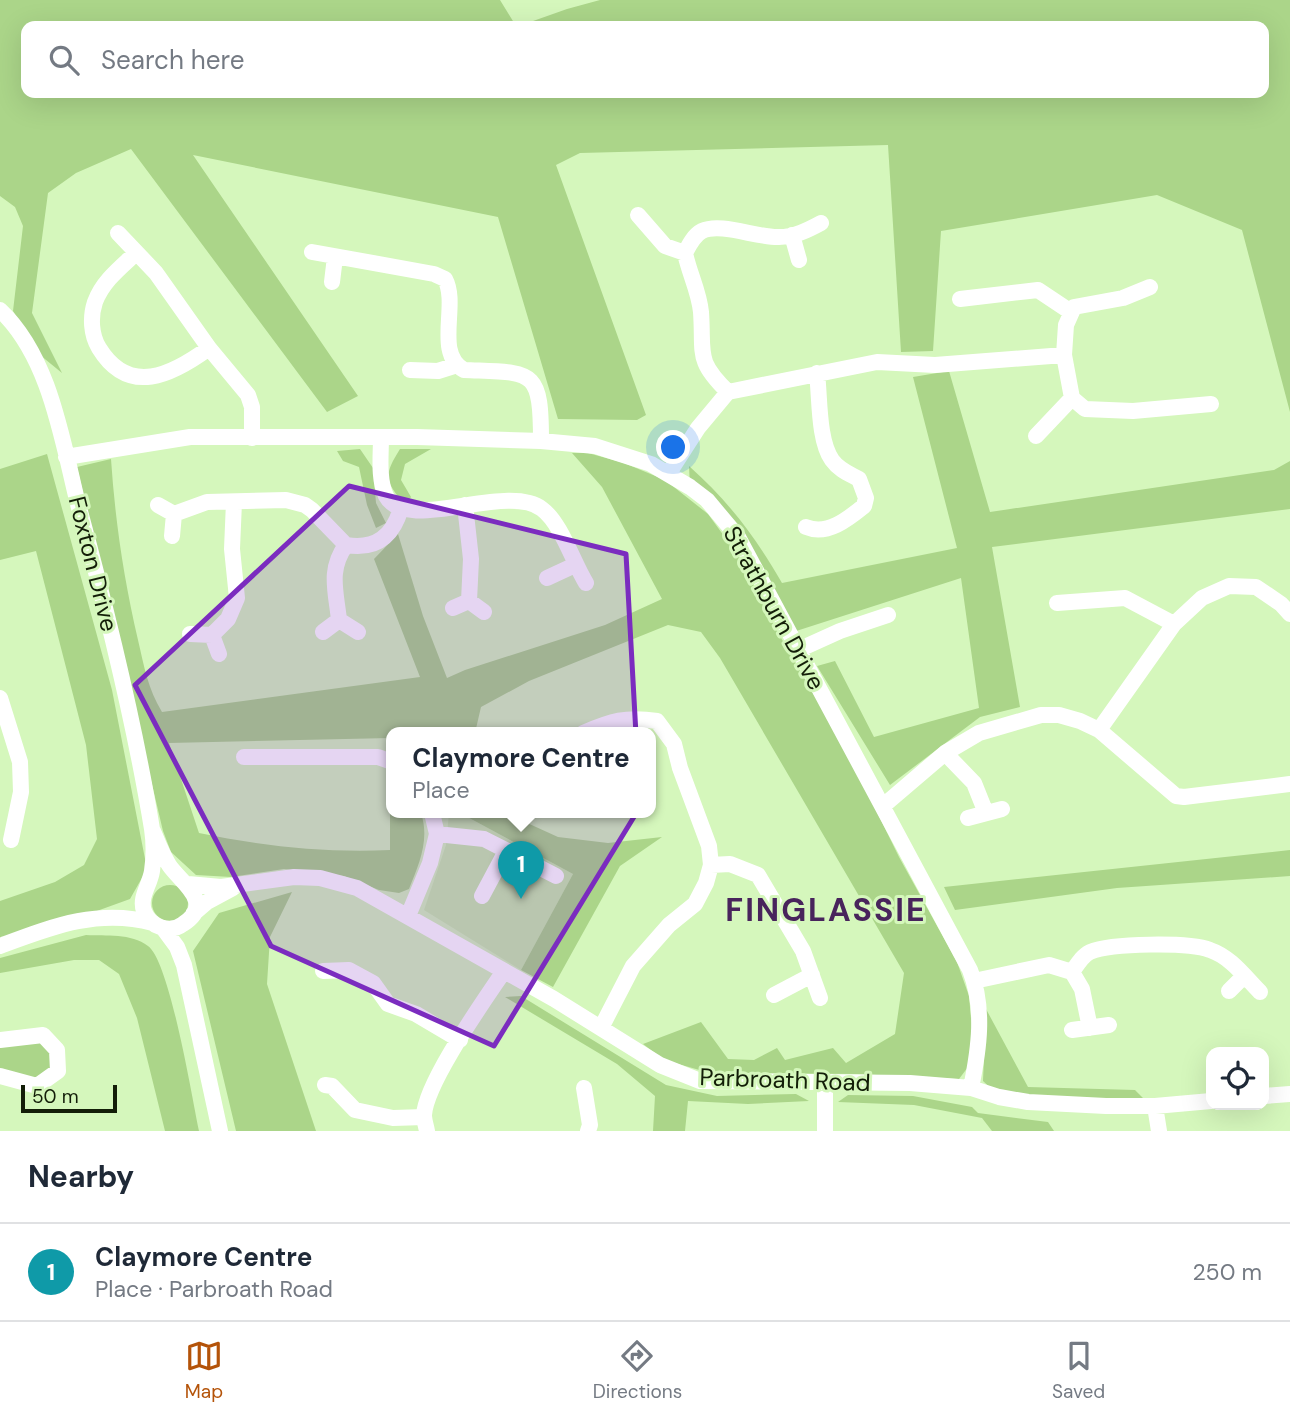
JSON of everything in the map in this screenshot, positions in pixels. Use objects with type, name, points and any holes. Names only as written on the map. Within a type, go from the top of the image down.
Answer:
[{"type":"street","points":[[638,215],[665,246],[685,253]]},
{"type":"street","points":[[728,392],[705,365],[701,351],[701,312],[685,253],[702,231],[721,228],[782,238],[821,223]]},
{"type":"street","points":[[118,233],[156,273],[209,348],[248,395],[252,407],[252,438]]},
{"type":"street","points":[[792,235],[799,260]]},
{"type":"street","points":[[136,253],[107,279],[95,303],[93,334],[104,356],[119,371],[130,377],[155,376],[180,368],[209,348]]},
{"type":"street","points":[[312,253],[434,274],[445,279],[449,290],[450,346],[457,365],[464,370],[516,373],[525,376],[534,384],[539,394],[541,441]]},
{"type":"street","points":[[332,282],[335,257]]},
{"type":"street","points":[[1150,288],[1123,298],[1074,307],[1066,325],[1063,355],[1073,398],[1085,408],[1133,411],[1211,404]]},
{"type":"street","points":[[960,299],[1038,290],[1071,312]]},
{"type":"street","name":"Foxton Drive","points":[[0,310],[15,326],[34,357],[47,388],[66,457],[128,704],[153,831],[154,853],[143,909],[177,947],[184,965],[220,1131]]},
{"type":"street","points":[[669,473],[698,428],[728,392],[877,362],[934,365],[1063,355]]},
{"type":"street","points":[[410,370],[438,371],[457,365]]},
{"type":"street","points":[[806,527],[820,531],[828,529],[864,506],[866,498],[859,479],[841,469],[826,448],[817,373]]},
{"type":"street","points":[[1035,436],[1073,398]]},
{"type":"street","name":"Strathburn Drive","points":[[66,457],[190,437],[381,437],[541,441],[611,449],[669,473],[707,500],[731,528],[961,951],[974,981],[979,1010],[971,1088]]},
{"type":"street","points":[[381,437],[381,471],[387,497],[401,508],[425,510],[506,500],[540,507],[554,522],[586,583]]},
{"type":"street","points":[[158,505],[174,514],[207,502],[286,500],[305,505],[317,514],[346,545],[364,546],[383,540],[397,520],[401,508]]},
{"type":"street","points":[[190,634],[212,635],[228,619],[237,598],[232,549],[233,502]]},
{"type":"street","points":[[465,505],[471,559],[469,601]]},
{"type":"street","points":[[172,536],[174,514]]},
{"type":"street","points":[[339,620],[335,568],[336,559],[346,545]]},
{"type":"street","points":[[547,578],[575,565]]},
{"type":"street","points":[[1099,730],[1174,624],[1202,598],[1229,586],[1256,587],[1281,604],[1290,614]]},
{"type":"street","points":[[1057,603],[1125,598],[1174,624]]},
{"type":"street","points":[[453,608],[469,601]]},
{"type":"street","points":[[469,601],[484,612]]},
{"type":"street","points":[[799,650],[840,631],[888,615]]},
{"type":"street","points":[[339,620],[358,632]]},
{"type":"street","points":[[323,632],[339,620]]},
{"type":"street","points":[[212,635],[219,654]]},
{"type":"street","points":[[0,698],[3,716],[20,762],[21,792],[11,840]]},
{"type":"street","points":[[883,806],[945,753],[979,733],[1041,715],[1059,715],[1099,730],[1176,796],[1290,784]]},
{"type":"street","points":[[597,727],[611,721],[634,717],[657,721],[674,744],[680,768],[709,846],[711,865],[706,883],[695,904],[669,925],[633,966],[601,1028]]},
{"type":"street","points":[[945,753],[974,783],[994,811],[968,818]]},
{"type":"street","points":[[244,757],[378,757],[386,760]]},
{"type":"street","points":[[408,916],[430,863],[437,834],[433,818]]},
{"type":"street","name":"Foxton Drive","points":[[153,831],[170,867],[184,881],[196,900],[189,919],[184,965]]},
{"type":"street","points":[[437,834],[484,839],[556,876]]},
{"type":"street","points":[[482,896],[506,851]]},
{"type":"street","points":[[711,865],[730,864],[758,875],[803,951],[820,998]]},
{"type":"street","points":[[0,946],[55,925],[101,917],[133,905],[146,889],[163,877],[184,881]]},
{"type":"street","name":"Parbroath Road","points":[[184,881],[221,887],[294,877],[320,878],[357,888],[504,971],[660,1065],[700,1081],[910,1083],[971,1088],[1028,1102],[1106,1107],[1206,1101]]},
{"type":"street","name":"Parbroath Road","points":[[189,919],[207,902],[242,884]]},
{"type":"street","points":[[101,917],[129,918],[177,928],[189,919]]},
{"type":"street","points":[[1072,972],[1088,952],[1168,944],[1193,945],[1227,958],[1260,992]]},
{"type":"street","points":[[974,981],[1049,965],[1072,972],[1082,989],[1090,1028]]},
{"type":"street","points":[[323,971],[349,970],[373,982],[388,1004],[416,1014],[460,1040]]},
{"type":"street","points":[[325,1085],[332,1086],[355,1110],[426,1124],[429,1096],[460,1040],[504,971]]},
{"type":"street","points":[[774,995],[811,975]]},
{"type":"street","points":[[1229,991],[1244,976]]},
{"type":"street","points":[[1072,1030],[1109,1025]]},
{"type":"street","points":[[0,1040],[43,1035],[57,1050],[58,1071],[37,1086],[0,1076]]},
{"type":"street","points":[[825,1083],[825,1131]]},
{"type":"street","points":[[584,1088],[590,1125],[588,1131]]},
{"type":"street","points":[[1269,1096],[1290,1094]]},
{"type":"street","points":[[1155,1106],[1158,1131]]},
{"type":"highlighted area","points":[[349,486],[626,554],[640,807],[494,1046],[271,946],[135,685]]},
{"type":"shaded area","points":[[0,0],[500,0],[513,21],[21,21],[21,98],[1269,98],[1269,21],[533,21],[600,0],[1290,0],[1290,412],[1242,230],[1157,195],[941,231],[933,351],[901,352],[888,145],[580,153],[556,165],[646,415],[637,420],[558,419],[498,217],[193,155],[358,396],[327,412],[131,149],[76,173],[48,193],[32,313],[62,373],[40,355],[13,311],[23,226],[15,207],[0,196]]},
{"type":"shaded area","points":[[949,371],[990,512],[1274,470],[1290,461],[1290,509],[992,547],[1020,707],[980,717],[890,785],[817,666],[835,661],[874,737],[979,708],[961,578],[790,633],[738,537],[690,487],[689,466],[740,520],[782,583],[957,548],[913,377]]},
{"type":"shaded area","points":[[360,449],[373,468],[376,503],[386,523],[376,528],[367,505],[359,467],[343,461],[337,451]]},
{"type":"shaded area","points":[[400,449],[431,449],[405,464],[401,480],[411,497],[405,505],[393,490],[389,478],[391,466]]},
{"type":"shaded area","points":[[572,453],[588,453],[624,463],[665,480],[708,514],[740,558],[777,631],[850,757],[899,857],[957,962],[969,996],[973,1041],[971,1063],[959,1079],[857,1074],[710,1073],[664,1060],[643,1044],[701,1022],[728,1059],[754,1060],[777,1048],[785,1060],[833,1048],[846,1063],[895,1034],[904,973],[720,658],[701,632],[668,625],[529,681],[481,707],[476,727],[386,727],[386,738],[169,743],[199,833],[270,845],[390,850],[390,818],[422,818],[424,842],[409,889],[399,893],[379,890],[344,876],[284,869],[231,877],[196,875],[171,852],[163,831],[77,467],[111,459],[128,595],[147,677],[162,712],[420,677],[374,559],[398,534],[423,616],[447,678],[605,625],[662,599],[602,487]]},
{"type":"shaded area","points":[[47,454],[112,690],[147,869],[130,899],[0,946],[0,901],[55,882],[84,865],[97,839],[86,745],[36,551],[0,560],[0,469]]},
{"type":"shaded area","points":[[449,818],[469,818],[573,874],[521,970],[424,910],[446,845]]},
{"type":"shaded area","points":[[469,818],[516,818],[558,837],[608,843],[662,837],[620,866],[553,987],[521,970],[573,874]]},
{"type":"shaded area","points":[[1290,850],[1290,876],[1117,888],[955,910],[944,887]]},
{"type":"shaded area","points":[[170,885],[183,890],[188,903],[183,916],[170,921],[157,916],[152,903],[157,890]]},
{"type":"shaded area","points":[[292,892],[270,937],[267,984],[316,1131],[236,1131],[193,951],[219,913]]},
{"type":"shaded area","points":[[86,935],[134,939],[148,946],[156,957],[172,1003],[199,1131],[165,1131],[137,1018],[119,974],[99,960],[74,960],[0,973],[0,958]]},
{"type":"shaded area","points":[[521,996],[666,1085],[717,1096],[796,1094],[809,1101],[748,1104],[688,1101],[685,1131],[653,1131],[655,1096],[617,1064],[505,997]]},
{"type":"shaded area","points":[[986,1009],[1028,1087],[1135,1090],[1144,1099],[996,1093],[983,1081]]},
{"type":"shaded area","points":[[43,1041],[55,1063],[39,1081],[0,1072],[0,1047]]},
{"type":"shaded area","points":[[848,1095],[913,1096],[972,1107],[978,1113],[1048,1122],[1054,1131],[992,1131],[982,1118],[914,1105],[838,1102]]},
{"type":"place","name":"Claymore Centre","points":[[521,899]]},
{"type":"district","name":"FINGLASSIE","points":[[826,910]]}]
